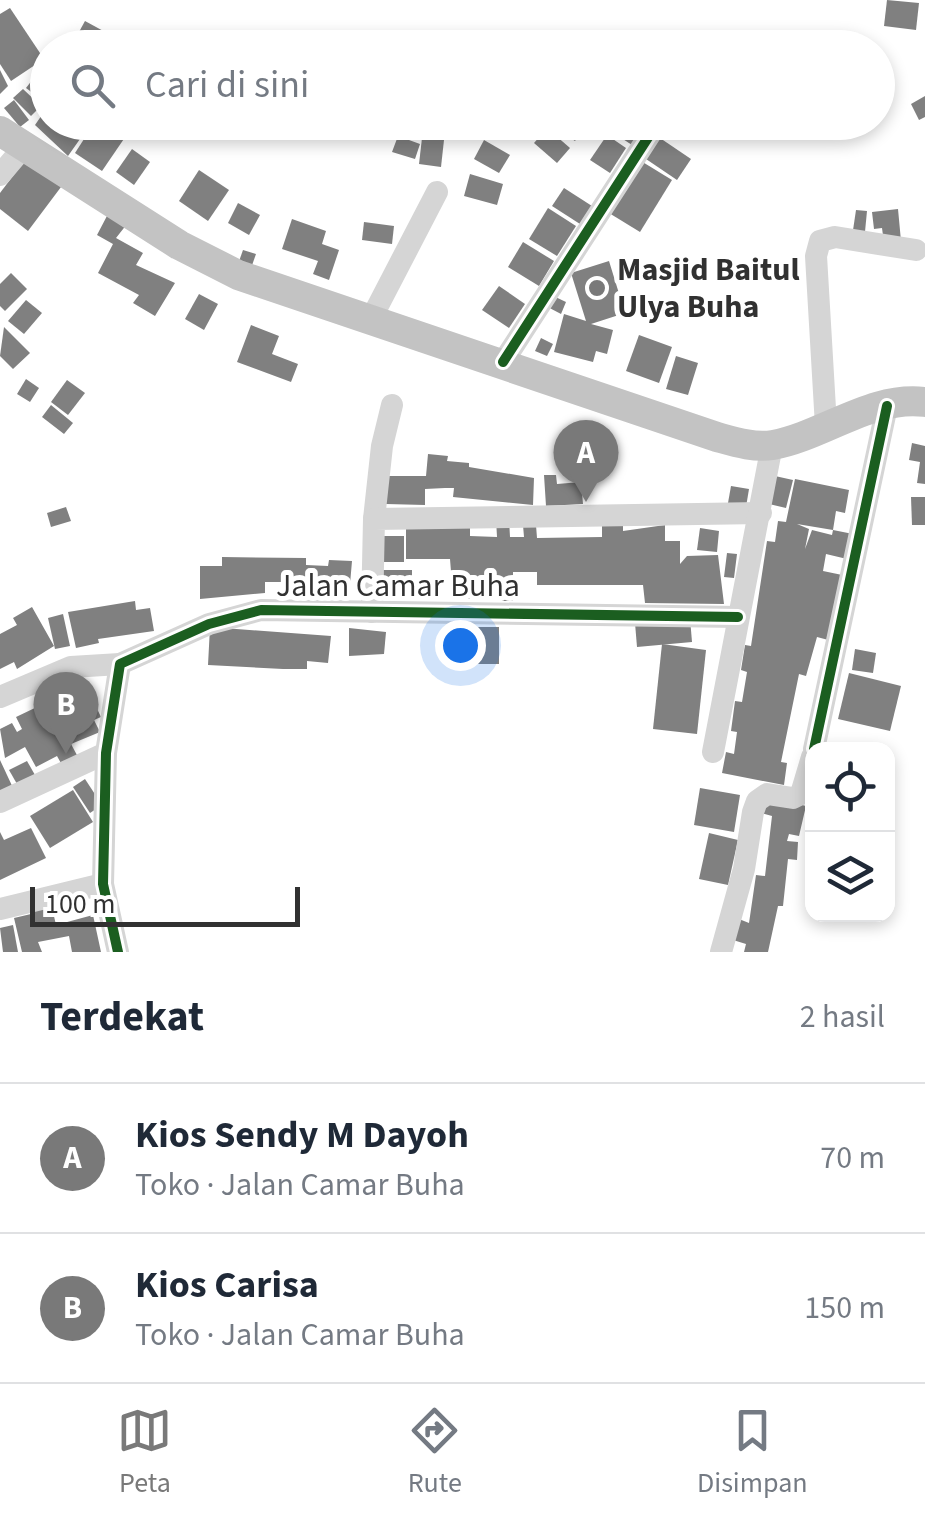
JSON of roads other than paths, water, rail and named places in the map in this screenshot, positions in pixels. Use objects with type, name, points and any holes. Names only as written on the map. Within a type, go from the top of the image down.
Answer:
[{"type":"highway","points":[[11,140],[179,245],[238,275],[718,437],[772,445],[908,400],[925,402]]},
{"type":"street","points":[[0,174],[11,140]]},
{"type":"street","points":[[503,362],[646,140]]},
{"type":"street","points":[[370,321],[437,192]]},
{"type":"street","points":[[826,426],[816,256],[820,241],[835,237],[916,250]]},
{"type":"street","name":"Jalan Camar Buha","points":[[372,612],[374,519],[382,446],[392,405]]},
{"type":"street","points":[[815,742],[887,406]]},
{"type":"street","points":[[713,752],[772,445]]},
{"type":"street","name":"Jalan Camar Buha","points":[[374,519],[761,513]]},
{"type":"street","name":"Jalan Camar Buha","points":[[0,696],[71,666],[120,664],[248,611],[738,617]]},
{"type":"street","points":[[118,952],[103,884],[106,753],[120,664]]},
{"type":"street","points":[[0,802],[106,753]]},
{"type":"street","points":[[721,952],[744,869],[756,804],[766,794],[794,798],[801,794],[805,780]]},
{"type":"street","points":[[0,909],[103,884]]},
{"type":"place","name":"Masjid Baitul Ulya Buha","points":[[597,288]]},
{"type":"place","name":"Kios Sendy M Dayoh","points":[[586,502]]},
{"type":"place","name":"Kios Carisa","points":[[66,754]]}]
